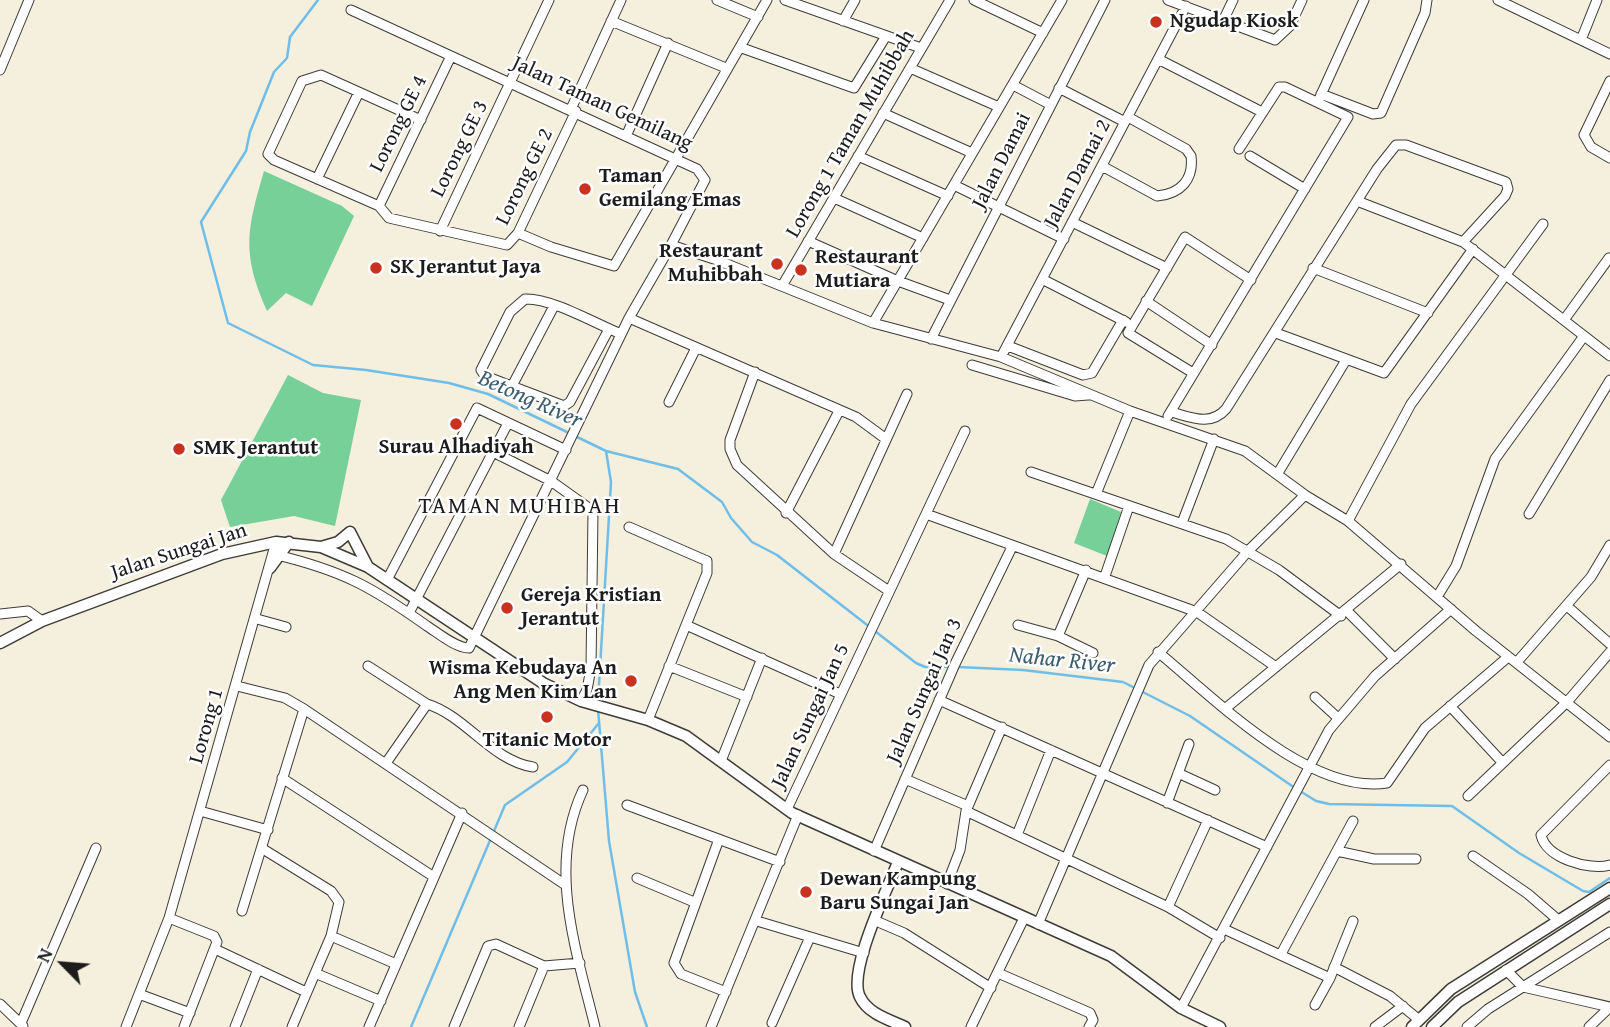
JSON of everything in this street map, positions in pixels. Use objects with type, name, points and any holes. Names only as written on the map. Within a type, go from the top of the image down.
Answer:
[{"type":"main road","points":[[321,547],[338,542],[350,532],[368,567]]},
{"type":"main road","name":"Jalan Sungai Jan","points":[[0,643],[42,621],[187,565],[276,542],[321,547],[368,567],[542,683],[584,702],[648,720],[687,736],[787,809],[898,862],[1111,956],[1203,1024],[1220,1027]]},
{"type":"main road","points":[[269,570],[277,555],[289,542]]},
{"type":"main road","points":[[258,546],[268,561],[269,570]]},
{"type":"main road","points":[[898,862],[864,953],[857,980],[860,998],[873,1012],[905,1027]]},
{"type":"main road","points":[[1415,1023],[1451,989],[1557,919],[1610,888]]},
{"type":"main road","points":[[1432,1027],[1458,1002],[1610,904]]},
{"type":"street","points":[[0,70],[29,0]]},
{"type":"street","name":"Lorong GE 3","points":[[440,231],[549,0]]},
{"type":"street","name":"Lorong GE 2","points":[[440,231],[496,245],[512,242],[621,0]]},
{"type":"street","points":[[717,0],[758,17]]},
{"type":"street","points":[[518,233],[603,264],[613,266],[617,263],[767,0]]},
{"type":"street","points":[[785,0],[921,48]]},
{"type":"street","points":[[843,21],[855,0]]},
{"type":"street","name":"Lorong 1 Taman Muhibbah","points":[[782,286],[950,0]]},
{"type":"street","points":[[974,0],[1043,33]]},
{"type":"street","points":[[873,323],[1062,0]]},
{"type":"street","name":"Jalan Damai","points":[[931,339],[1105,0]]},
{"type":"street","points":[[1168,0],[1275,40],[1290,26],[1302,0]]},
{"type":"street","points":[[1223,22],[1233,0]]},
{"type":"street","points":[[1319,98],[1364,0]]},
{"type":"street","points":[[1239,149],[1279,87],[1373,114],[1381,113],[1426,13],[1427,0]]},
{"type":"street","points":[[1498,0],[1610,54]]},
{"type":"street","points":[[1581,40],[1597,0]]},
{"type":"street","name":"Jalan Damai 2","points":[[1001,357],[1186,6]]},
{"type":"street","name":"Jalan Taman Gemilang","points":[[351,10],[450,58],[512,82],[627,134],[697,169],[705,180],[671,244]]},
{"type":"street","points":[[611,21],[726,68]]},
{"type":"street","points":[[742,48],[854,88],[886,36]]},
{"type":"street","points":[[627,134],[668,43]]},
{"type":"street","name":"Lorong GE 4","points":[[379,206],[450,58]]},
{"type":"street","points":[[1158,59],[1262,112]]},
{"type":"street","points":[[910,68],[999,107]]},
{"type":"street","points":[[421,120],[321,75],[302,81],[268,154],[274,160],[379,206],[389,218],[440,231]]},
{"type":"street","points":[[1610,81],[1584,135],[1591,147],[1610,158]]},
{"type":"street","points":[[1013,85],[1051,105]]},
{"type":"street","points":[[1059,88],[1186,149],[1191,156],[1190,176],[1177,191],[1157,196],[1102,166]]},
{"type":"street","points":[[317,179],[359,92]]},
{"type":"street","points":[[1165,422],[1348,117],[1319,98]]},
{"type":"street","points":[[883,113],[972,153]]},
{"type":"street","points":[[1171,412],[1206,420],[1220,415],[1276,333],[1313,268],[1392,148],[1399,144],[1502,180],[1507,185],[1507,192],[1463,242]]},
{"type":"street","points":[[859,156],[948,196]]},
{"type":"street","points":[[1250,156],[1305,189]]},
{"type":"street","points":[[954,185],[1064,239]]},
{"type":"street","points":[[834,198],[923,238]]},
{"type":"street","points":[[1357,201],[1463,242],[1610,356]]},
{"type":"street","points":[[1072,222],[1167,268]]},
{"type":"street","points":[[1348,521],[1411,404],[1543,224]]},
{"type":"street","points":[[1008,346],[1083,375],[1092,373],[1127,322],[1146,301],[1185,237],[1251,280]]},
{"type":"street","points":[[808,241],[898,281],[950,300]]},
{"type":"street","points":[[277,555],[329,568],[362,582],[466,649],[476,638],[629,318],[671,244],[873,323],[1001,357],[1130,411],[1245,451],[1305,495],[1348,521],[1508,657],[1610,737]]},
{"type":"street","points":[[1276,333],[1384,373],[1473,249]]},
{"type":"street","points":[[1564,320],[1609,258]]},
{"type":"street","points":[[1313,268],[1428,313]]},
{"type":"street","points":[[1042,279],[1127,322]]},
{"type":"street","points":[[609,329],[567,405],[561,406],[485,376],[481,370],[520,301],[531,299],[554,306],[621,334]]},
{"type":"street","points":[[1146,301],[1212,345]]},
{"type":"street","points":[[512,386],[554,306]]},
{"type":"street","points":[[629,318],[865,422],[886,439]]},
{"type":"street","points":[[1127,322],[1130,335],[1193,373]]},
{"type":"street","points":[[1437,597],[1456,566],[1496,459],[1584,336]]},
{"type":"street","points":[[669,402],[696,348]]},
{"type":"street","points":[[1278,473],[1346,360]]},
{"type":"street","points":[[972,365],[1075,396],[1090,394]]},
{"type":"street","points":[[755,372],[733,430],[730,449],[744,473],[835,554],[889,591]]},
{"type":"street","points":[[1529,514],[1610,380]]},
{"type":"street","points":[[835,554],[907,394]]},
{"type":"street","points":[[387,580],[477,408],[566,448]]},
{"type":"street","points":[[786,513],[839,411]]},
{"type":"street","points":[[1096,494],[1130,411]]},
{"type":"street","points":[[409,613],[508,423]]},
{"type":"street","name":"Jalan Sungai Jan 5","points":[[787,809],[965,431]]},
{"type":"street","points":[[1182,523],[1214,439]]},
{"type":"street","points":[[494,452],[551,481],[589,507],[594,515],[591,668],[584,702]]},
{"type":"street","points":[[1031,472],[1182,523],[1249,550],[1344,613],[1395,659]]},
{"type":"street","points":[[1038,924],[1141,684],[1158,652],[1197,612],[1249,550],[1305,495]]},
{"type":"street","points":[[1105,576],[1129,506]]},
{"type":"street","points":[[926,514],[1012,547],[1105,576],[1197,612],[1276,667]]},
{"type":"street","points":[[629,527],[707,561],[707,573],[648,720]]},
{"type":"street","name":"Lorong 1","points":[[126,1027],[170,918],[257,619],[276,542]]},
{"type":"street","points":[[1517,662],[1591,577],[1610,545]]},
{"type":"street","name":"Jalan Sungai Jan 3","points":[[874,851],[955,664],[1012,547]]},
{"type":"street","points":[[1226,708],[1401,564]]},
{"type":"street","points":[[1058,636],[1086,570]]},
{"type":"street","points":[[1567,606],[1610,644]]},
{"type":"street","points":[[1181,1008],[1291,799],[1338,718],[1395,659],[1451,609]]},
{"type":"street","points":[[0,614],[28,611],[42,621]]},
{"type":"street","points":[[257,619],[286,627]]},
{"type":"street","points":[[686,625],[840,694]]},
{"type":"street","points":[[1018,625],[1058,636],[1093,653]]},
{"type":"street","points":[[1158,652],[1285,754],[1311,766],[1372,785],[1387,783],[1425,728],[1508,657]]},
{"type":"street","points":[[1468,796],[1567,702],[1610,652]]},
{"type":"street","points":[[722,761],[762,658]]},
{"type":"street","points":[[368,666],[427,704],[445,711],[513,761],[533,767]]},
{"type":"street","points":[[669,666],[747,697]]},
{"type":"street","points":[[237,686],[272,694],[304,709],[564,884]]},
{"type":"street","points":[[1315,697],[1338,718]]},
{"type":"street","points":[[939,700],[1267,847]]},
{"type":"street","points":[[386,763],[427,704]]},
{"type":"street","points":[[1450,706],[1502,762]]},
{"type":"street","points":[[242,911],[304,709]]},
{"type":"street","points":[[947,884],[960,850],[967,808],[1002,727]]},
{"type":"street","points":[[1167,803],[1189,744]]},
{"type":"street","points":[[1017,835],[1051,750]]},
{"type":"street","points":[[1610,765],[1541,835],[1545,845],[1567,858],[1587,865],[1610,865]]},
{"type":"street","points":[[1178,773],[1215,790]]},
{"type":"street","points":[[282,778],[434,877]]},
{"type":"street","points":[[905,779],[1222,934],[1281,954],[1330,978]]},
{"type":"street","points":[[583,790],[571,816],[564,884],[595,1027]]},
{"type":"street","points":[[627,805],[780,862]]},
{"type":"street","points":[[200,811],[268,830]]},
{"type":"street","points":[[369,1027],[461,813]]},
{"type":"street","points":[[711,1027],[757,921],[798,815]]},
{"type":"street","points":[[1168,906],[1208,820]]},
{"type":"street","points":[[1281,954],[1353,821]]},
{"type":"street","points":[[719,839],[674,957],[676,969],[726,992]]},
{"type":"street","points":[[10,1027],[20,1022],[96,848]]},
{"type":"street","points":[[263,849],[336,897],[339,906],[331,936],[292,1027]]},
{"type":"street","points":[[1336,851],[1374,859],[1416,859]]},
{"type":"street","points":[[1473,856],[1528,894],[1557,919]]},
{"type":"street","points":[[637,878],[694,902]]},
{"type":"street","points":[[170,918],[214,936],[218,942],[184,1027]]},
{"type":"street","points":[[971,1027],[1024,918]]},
{"type":"street","points":[[757,921],[864,953]]},
{"type":"street","points":[[876,921],[904,933],[990,988]]},
{"type":"street","points":[[1315,1005],[1330,978],[1353,921]]},
{"type":"street","points":[[1467,1027],[1523,987],[1610,932]]},
{"type":"street","points":[[331,936],[396,964]]},
{"type":"street","points":[[772,1023],[810,937]]},
{"type":"street","points":[[454,1027],[488,946],[496,944],[544,966],[580,963]]},
{"type":"street","points":[[216,950],[306,992]]},
{"type":"street","points":[[519,1027],[544,966]]},
{"type":"street","points":[[1334,967],[1390,996],[1404,1006],[1415,1023]]},
{"type":"street","points":[[235,1027],[258,969]]},
{"type":"street","points":[[1506,970],[1523,987],[1610,1007]]},
{"type":"street","points":[[315,973],[380,1000]]},
{"type":"street","points":[[998,973],[1090,1013],[1093,1020],[1089,1027]]},
{"type":"street","points":[[139,994],[190,1013]]},
{"type":"street","points":[[0,1004],[20,1022]]},
{"type":"street","points":[[1375,1027],[1404,1006]]},
{"type":"street","points":[[1589,1027],[1610,1007]]},
{"type":"green space","points":[[264,171],[342,206],[354,216],[312,306],[286,293],[267,311],[259,291],[253,273],[249,241]]},
{"type":"green space","points":[[288,375],[323,393],[361,400],[335,526],[294,516],[230,527],[221,500]]},
{"type":"green space","points":[[1090,499],[1121,512],[1107,556],[1074,543]]},
{"type":"waterway","name":"Betong River","points":[[318,0],[290,37],[287,58],[274,72],[250,132],[246,151],[201,222],[228,323],[313,365],[449,383],[488,394],[569,433]]},
{"type":"waterway","name":"Nahar River","points":[[575,436],[606,451],[678,469],[722,502],[731,518],[752,542],[777,555],[916,663],[925,667],[951,667]]},
{"type":"waterway","name":"Betong River","points":[[598,702],[611,482],[606,451]]},
{"type":"waterway","name":"Nahar River","points":[[958,667],[1023,670],[1123,682],[1190,716],[1295,788]]},
{"type":"waterway","name":"Betong River","points":[[598,709],[609,841],[635,992],[647,1027]]},
{"type":"waterway","points":[[411,1027],[505,805],[567,762],[599,723]]},
{"type":"waterway","name":"Nahar River","points":[[1300,791],[1316,801],[1329,804],[1452,806],[1519,853],[1583,891],[1589,892],[1610,878]]},
{"type":"place","name":"Ngudap Kiosk","points":[[1156,22]]},
{"type":"place","name":"Taman Gemilang Emas","points":[[585,189]]},
{"type":"place","name":"Restaurant Muhibbah","points":[[777,264]]},
{"type":"place","name":"SK Jerantut Jaya","points":[[376,268]]},
{"type":"place","name":"Restaurant Mutiara","points":[[801,270]]},
{"type":"place","name":"Surau Alhadiyah","points":[[456,424]]},
{"type":"place","name":"SMK Jerantut","points":[[179,449]]},
{"type":"place","name":"Gereja Kristian Jerantut","points":[[507,608]]},
{"type":"place","name":"Wisma Kebudaya An Ang Men Kim Lan","points":[[631,681]]},
{"type":"place","name":"Titanic Motor","points":[[547,717]]},
{"type":"place","name":"Dewan Kampung Baru Sungai Jan","points":[[806,892]]},
{"type":"district","name":"TAMAN MUHIBAH","points":[[520,507]]}]
